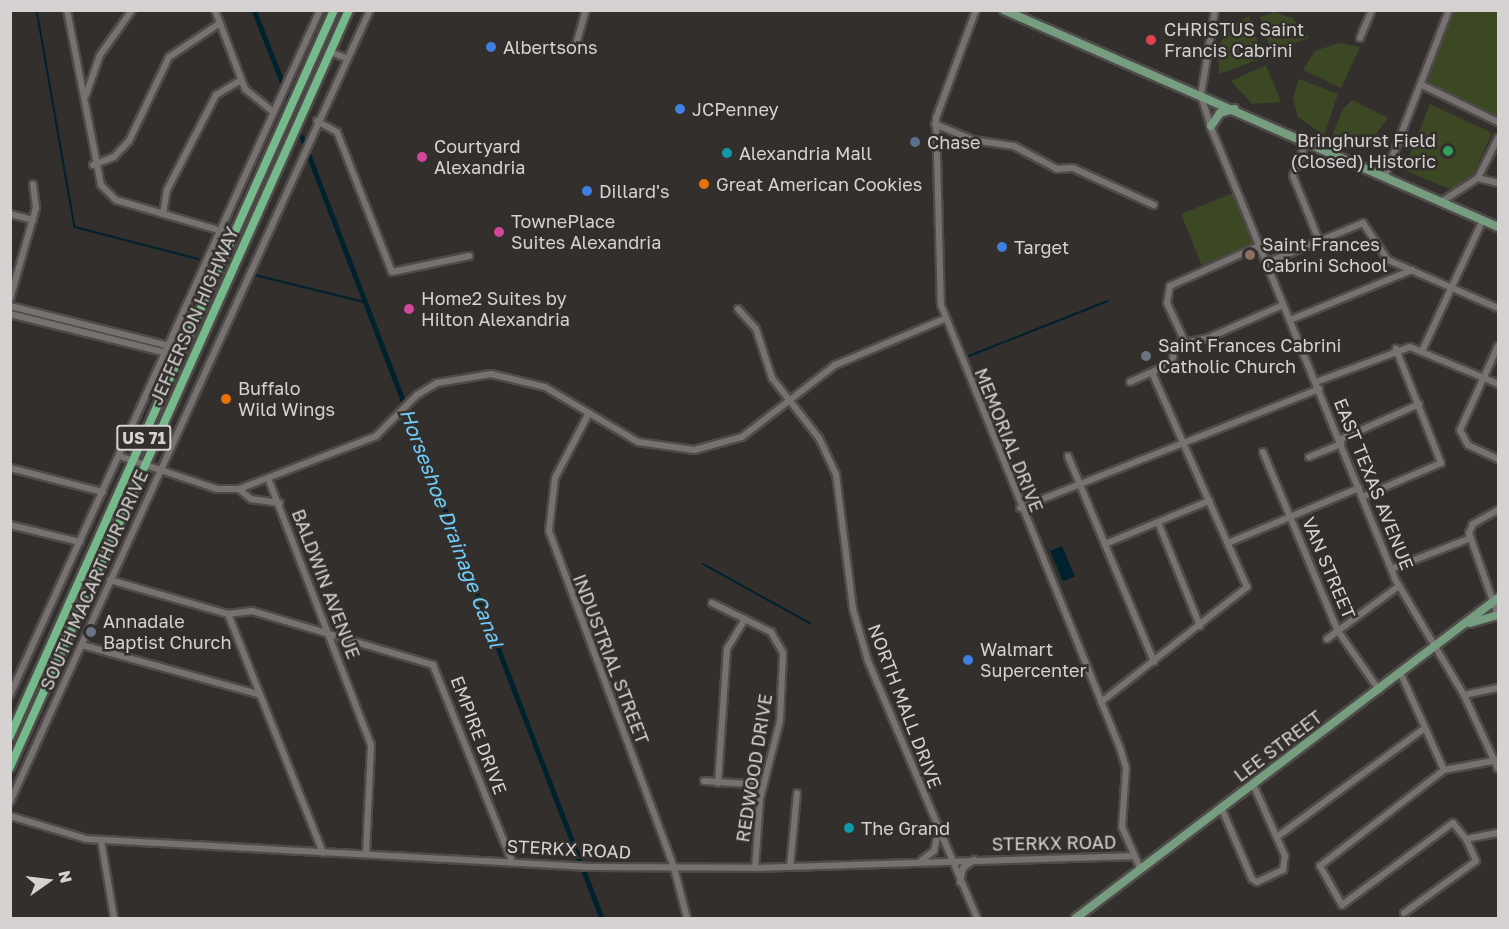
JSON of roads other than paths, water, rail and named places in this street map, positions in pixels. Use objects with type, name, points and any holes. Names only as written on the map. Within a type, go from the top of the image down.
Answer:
[{"type":"highway","name":"JEFFERSON HIGHWAY","points":[[10,736],[334,10]]},
{"type":"highway","name":"JEFFERSON HIGHWAY","points":[[10,767],[349,10]]},
{"type":"highway","points":[[329,22],[326,45],[330,52]]},
{"type":"main road","points":[[1004,10],[1444,200],[1498,227]]},
{"type":"main road","points":[[1211,126],[1217,115],[1234,109]]},
{"type":"main road","name":"LEE STREET","points":[[1076,918],[1496,599]]},
{"type":"main road","points":[[1446,638],[1473,621],[1498,616]]},
{"type":"street","points":[[67,10],[85,103],[93,165],[101,185],[116,200],[218,230]]},
{"type":"street","points":[[85,103],[100,55],[132,10]]},
{"type":"street","points":[[215,10],[241,80],[252,98],[273,112]]},
{"type":"street","name":"SOUTH MACARTHUR DRIVE","points":[[11,691],[168,350],[218,230],[320,10]]},
{"type":"street","name":"SOUTH MACARTHUR DRIVE","points":[[10,802],[370,10]]},
{"type":"street","points":[[575,48],[586,10]]},
{"type":"street","name":"MEMORIAL DRIVE","points":[[976,10],[936,123],[944,319],[1126,768],[1121,819],[1131,856],[1140,868]]},
{"type":"street","points":[[1201,95],[1215,10]]},
{"type":"street","points":[[1360,38],[1372,10]]},
{"type":"street","points":[[1384,176],[1422,85],[1449,10]]},
{"type":"street","points":[[93,165],[114,157],[129,141],[169,57],[220,23]]},
{"type":"street","points":[[307,39],[319,45]]},
{"type":"street","points":[[330,52],[348,59]]},
{"type":"street","points":[[163,214],[167,190],[216,95],[241,80]]},
{"type":"street","points":[[1422,85],[1498,122]]},
{"type":"street","name":"EAST TEXAS AVENUE","points":[[1201,95],[1259,246],[1391,569],[1464,695],[1498,760]]},
{"type":"street","points":[[318,122],[337,132],[392,272],[468,256]]},
{"type":"street","points":[[936,123],[973,140],[1014,146],[1057,169],[1073,168],[1154,205]]},
{"type":"street","points":[[1444,200],[1478,178],[1498,138]]},
{"type":"street","points":[[1306,142],[1293,176],[1318,238]]},
{"type":"street","points":[[1478,178],[1498,183]]},
{"type":"street","points":[[10,299],[33,220],[33,184]]},
{"type":"street","points":[[10,214],[33,220]]},
{"type":"street","points":[[1423,349],[1483,220]]},
{"type":"street","points":[[1266,263],[1318,238],[1363,223],[1388,260],[1498,308]]},
{"type":"street","points":[[1185,342],[1166,294],[1178,278],[1259,246]]},
{"type":"street","points":[[1290,320],[1413,270]]},
{"type":"street","points":[[1130,382],[1172,363],[1172,348],[1283,305]]},
{"type":"street","points":[[10,306],[55,322]]},
{"type":"street","name":"NORTH MALL DRIVE","points":[[738,309],[756,330],[772,378],[819,438],[836,474],[859,633],[960,886],[977,918]]},
{"type":"street","points":[[10,314],[55,322],[168,350]]},
{"type":"street","points":[[118,456],[159,472],[217,489],[239,489],[370,439],[417,395],[448,379],[491,374],[545,387],[638,442],[694,450],[742,437],[789,399],[846,359],[944,319]]},
{"type":"street","points":[[1498,346],[1460,430],[1468,445],[1498,459]]},
{"type":"street","points":[[1362,497],[1441,464],[1396,349]]},
{"type":"street","points":[[1316,382],[1396,349],[1423,349],[1498,384]]},
{"type":"street","points":[[1101,702],[1247,587],[1152,373]]},
{"type":"street","points":[[1020,508],[1319,389]]},
{"type":"street","points":[[1309,457],[1419,404]]},
{"type":"street","name":"INDUSTRIAL STREET","points":[[590,413],[555,478],[548,508],[549,531],[674,868],[687,918]]},
{"type":"street","name":"VAN STREET","points":[[1263,452],[1338,631],[1379,690]]},
{"type":"street","points":[[1068,456],[1154,662]]},
{"type":"street","points":[[10,468],[103,492]]},
{"type":"street","name":"BALDWIN AVENUE","points":[[268,478],[371,745],[366,855]]},
{"type":"street","points":[[1228,543],[1359,488]]},
{"type":"street","points":[[239,489],[250,499],[279,503]]},
{"type":"street","points":[[1105,544],[1209,501]]},
{"type":"street","points":[[1498,510],[1473,524],[1471,537],[1496,599],[1498,616]]},
{"type":"street","points":[[1158,522],[1200,626]]},
{"type":"street","points":[[10,525],[80,542]]},
{"type":"street","points":[[1391,569],[1471,537]]},
{"type":"street","name":"EMPIRE DRIVE","points":[[110,580],[228,615],[252,611],[433,665],[512,862]]},
{"type":"street","points":[[1327,639],[1399,586]]},
{"type":"street","name":"REDWOOD DRIVE","points":[[712,603],[771,632],[783,653],[778,734],[764,785],[755,868]]},
{"type":"street","points":[[228,615],[272,735],[292,765],[323,853]]},
{"type":"street","points":[[718,783],[727,649],[745,619]]},
{"type":"street","points":[[82,645],[257,693]]},
{"type":"street","points":[[1400,672],[1422,730],[1444,770]]},
{"type":"street","points":[[1464,695],[1498,688]]},
{"type":"street","points":[[1277,837],[1422,730]]},
{"type":"street","points":[[1404,913],[1476,861],[1466,840],[1453,823],[1342,905],[1321,862],[1444,770],[1498,760],[1498,769]]},
{"type":"street","points":[[704,781],[764,785]]},
{"type":"street","points":[[1221,807],[1248,873],[1257,882],[1283,870],[1285,856],[1253,784]]},
{"type":"street","points":[[790,867],[797,793]]},
{"type":"street","name":"STERKX ROAD","points":[[10,816],[60,835],[101,840],[590,867],[755,868],[977,859],[1131,856]]},
{"type":"street","points":[[918,862],[934,851],[938,831]]},
{"type":"street","points":[[1466,840],[1498,834]]},
{"type":"street","points":[[101,840],[114,918]]},
{"type":"street","points":[[960,886],[963,868],[977,859]]},
{"type":"water","points":[[1062,546],[1075,576],[1063,581],[1050,551]]},
{"type":"waterway","points":[[37,10],[75,227],[199,259]]},
{"type":"waterway","name":"Horseshoe Drainage Canal","points":[[254,10],[289,99]]},
{"type":"waterway","name":"Horseshoe Drainage Canal","points":[[302,137],[602,918]]},
{"type":"waterway","points":[[255,275],[364,302]]},
{"type":"waterway","points":[[969,356],[1108,301]]},
{"type":"waterway","points":[[703,564],[810,623]]},
{"type":"place","name":"CHRISTUS Saint Francis Cabrini","points":[[1151,40]]},
{"type":"place","name":"Albertsons","points":[[491,47]]},
{"type":"place","name":"JCPenney","points":[[680,109]]},
{"type":"place","name":"Chase","points":[[915,142]]},
{"type":"place","name":"Bringhurst Field (Closed) Historic","points":[[1448,151]]},
{"type":"place","name":"Alexandria Mall","points":[[727,153]]},
{"type":"place","name":"Courtyard Alexandria","points":[[422,157]]},
{"type":"place","name":"Great American Cookies","points":[[704,184]]},
{"type":"place","name":"Dillard's","points":[[587,191]]},
{"type":"place","name":"TownePlace Suites Alexandria","points":[[499,232]]},
{"type":"place","name":"Target","points":[[1002,247]]},
{"type":"place","name":"Saint Frances Cabrini School","points":[[1250,255]]},
{"type":"place","name":"Home2 Suites by Hilton Alexandria","points":[[409,309]]},
{"type":"place","name":"Saint Frances Cabrini Catholic Church","points":[[1146,356]]},
{"type":"place","name":"Buffalo Wild Wings","points":[[226,399]]},
{"type":"place","name":"Annadale Baptist Church","points":[[91,632]]},
{"type":"place","name":"Walmart Supercenter","points":[[968,660]]},
{"type":"place","name":"The Grand","points":[[849,828]]}]
